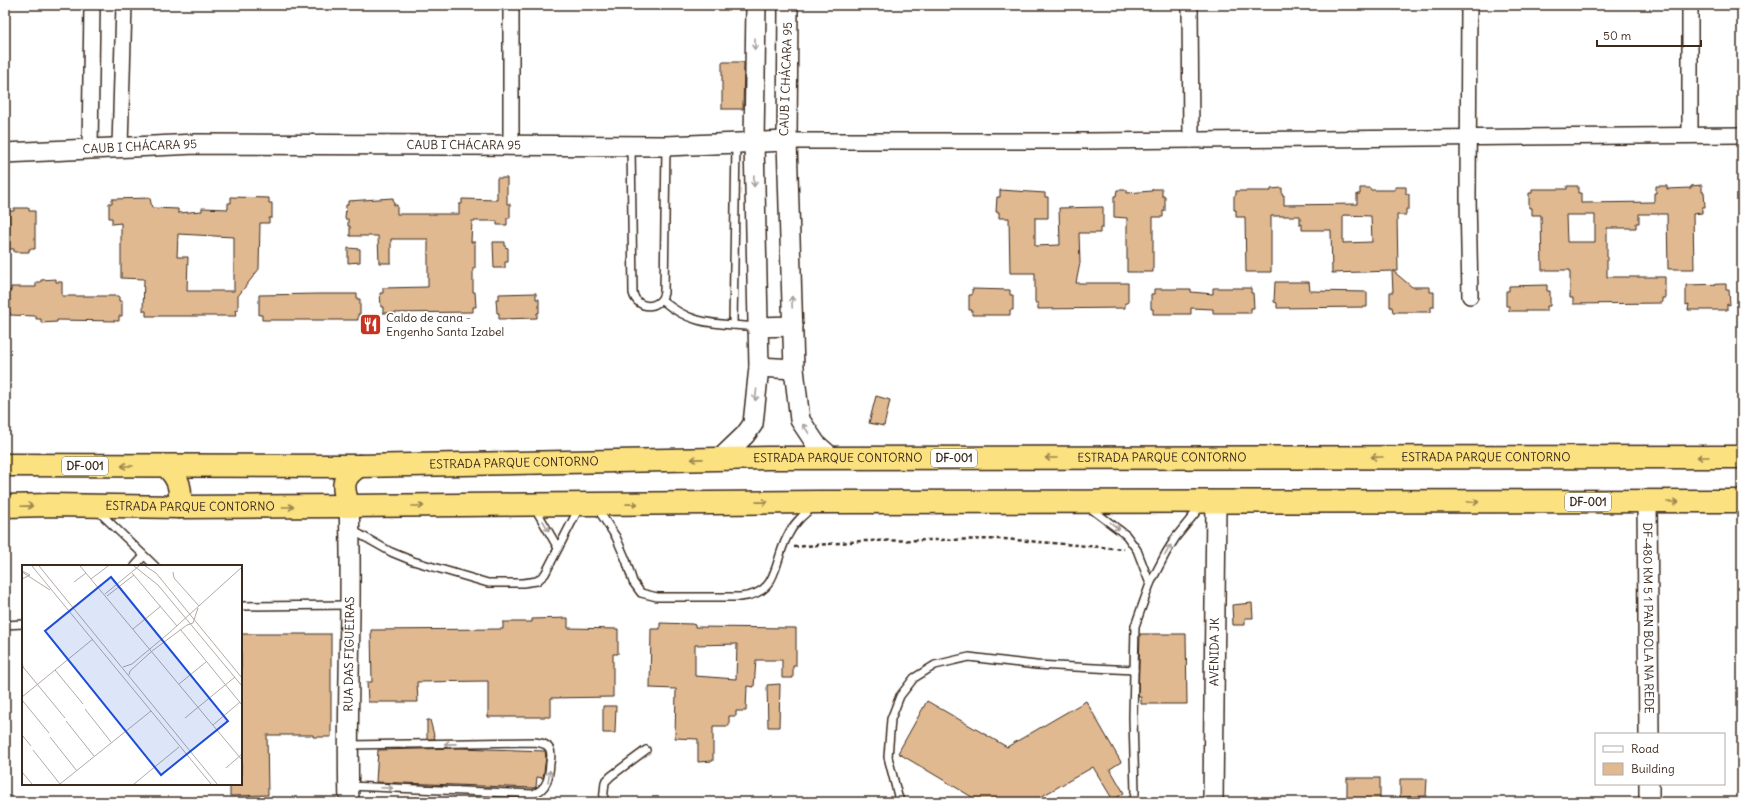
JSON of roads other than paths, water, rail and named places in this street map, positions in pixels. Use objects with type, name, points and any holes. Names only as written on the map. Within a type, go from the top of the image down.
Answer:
[{"type":"highway","name":"ESTRADA PARQUE CONTORNO","points":[[5,465],[359,466],[832,458],[1742,457]]},
{"type":"highway","points":[[166,466],[174,474],[180,484],[181,495],[179,507]]},
{"type":"highway","points":[[349,506],[344,492],[344,484],[347,476],[359,466]]},
{"type":"highway","name":"ESTRADA PARQUE CONTORNO","points":[[5,506],[92,505],[179,507],[819,502],[1210,503],[1742,501]]},
{"type":"street","points":[[90,148],[92,5]]},
{"type":"street","points":[[120,147],[124,5]]},
{"type":"street","points":[[511,5],[511,145]]},
{"type":"street","points":[[720,459],[745,435],[753,424],[759,367],[745,142],[756,5]]},
{"type":"street","name":"CAUB I CHÁCARA 95","points":[[5,153],[196,144],[666,146],[787,140],[788,5]]},
{"type":"street","points":[[1190,5],[1191,140]]},
{"type":"street","points":[[1469,5],[1468,197],[1470,296]]},
{"type":"street","points":[[1690,5],[1690,136]]},
{"type":"street","points":[[832,458],[816,444],[800,420],[794,369],[787,140],[1191,140],[1742,135]]},
{"type":"street","points":[[757,327],[793,326]]},
{"type":"street","points":[[759,367],[794,369]]},
{"type":"street","name":"DF-480 KM 5 1 PAN BOLA NA REDE","points":[[1647,502],[1649,733]]},
{"type":"street","name":"AVENIDA JK","points":[[1210,503],[1213,802]]},
{"type":"street","name":"RUA DAS FIGUEIRAS","points":[[349,506],[350,606],[347,745],[349,794]]},
{"type":"street","points":[[1649,785],[1649,802]]},
{"type":"lane","points":[[733,325],[745,142]]},
{"type":"lane","points":[[631,145],[633,293],[634,299],[639,303],[651,306],[658,304],[662,300],[664,292],[666,146]]},
{"type":"lane","points":[[662,300],[675,311],[699,322],[757,327]]},
{"type":"lane","points":[[350,529],[391,552],[413,561],[488,584],[523,583],[537,581],[545,574],[558,548],[588,504],[616,537],[626,560],[633,582],[641,593],[657,597],[749,596],[759,593],[770,583],[778,565],[782,548],[795,523],[819,502]]},
{"type":"lane","points":[[1083,503],[1126,535],[1137,550],[1150,584]]},
{"type":"lane","points":[[1133,802],[1135,793],[1135,626],[1150,584],[1176,537],[1210,503]]},
{"type":"lane","points":[[92,505],[154,565]]},
{"type":"lane","points":[[533,505],[558,548]]},
{"type":"lane","points":[[136,565],[144,556]]},
{"type":"lane","points":[[242,606],[350,606]]},
{"type":"lane","points":[[5,625],[22,624]]},
{"type":"lane","points":[[901,802],[898,796],[888,757],[891,719],[900,696],[914,678],[935,665],[970,657],[1036,665],[1134,670]]},
{"type":"lane","points":[[347,745],[535,742],[544,743],[549,746],[551,751],[549,779],[540,792],[533,794],[349,794]]},
{"type":"lane","points":[[603,802],[605,782],[646,750]]},
{"type":"place","name":"Caldo de cana - Engenho Santa Izabel","points":[[371,325]]}]
